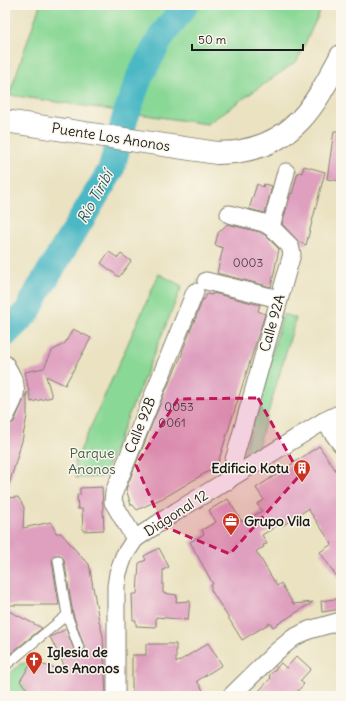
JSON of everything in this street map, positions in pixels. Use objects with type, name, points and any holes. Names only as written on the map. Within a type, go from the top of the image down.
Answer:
[{"type":"main road","name":"Puente Los Anonos","points":[[5,121],[217,153],[241,152],[264,145],[286,134],[306,116],[324,88],[341,56]]},
{"type":"street","points":[[229,214],[264,223],[271,227],[286,172]]},
{"type":"street","name":"Calle 92A","points":[[228,481],[292,254],[290,246],[271,227]]},
{"type":"street","name":"Calle 92B","points":[[135,539],[113,502],[114,492],[201,286],[279,299]]},
{"type":"street","points":[[5,364],[15,380],[16,389],[15,398],[5,417]]},
{"type":"street","name":"Diagonal 12","points":[[135,539],[177,511],[324,421],[341,413]]},
{"type":"street","points":[[324,421],[341,444]]},
{"type":"street","points":[[116,696],[116,586],[118,573],[124,556],[135,539]]},
{"type":"street","points":[[231,696],[276,652],[293,638],[309,630],[341,621]]},
{"type":"lane","points":[[58,560],[67,615],[79,648]]},
{"type":"lane","points":[[5,666],[67,615]]},
{"type":"highlighted area","points":[[258,398],[300,475],[230,554],[163,526],[136,465],[178,399]]},
{"type":"green space","points":[[40,5],[323,5],[297,61],[207,124],[9,95]]},
{"type":"green space","name":"Parque Anonos","points":[[159,274],[182,286],[103,477],[76,478],[75,462]]},
{"type":"green space","points":[[283,314],[296,318],[257,450],[242,460]]},
{"type":"green space","points":[[32,662],[21,681],[27,689],[17,696],[5,696],[5,679],[20,664]]},
{"type":"building","points":[[334,131],[341,131],[341,181],[327,179]]},
{"type":"building","points":[[304,166],[325,172],[306,245],[299,242],[282,224],[298,172],[302,173]]},
{"type":"building","points":[[257,184],[263,187],[264,184],[272,186],[265,213],[249,209]]},
{"type":"building","points":[[227,224],[260,232],[279,249],[271,287],[217,273],[223,248],[215,245],[218,233]]},
{"type":"building","points":[[109,252],[118,258],[121,254],[131,261],[119,277],[101,263]]},
{"type":"building","points":[[213,293],[260,305],[258,311],[265,314],[217,466],[167,496],[137,510],[133,505],[131,505],[126,489],[165,392],[183,352],[203,299],[204,300],[207,294],[212,295]]},
{"type":"building","points":[[73,329],[91,338],[65,385],[46,376],[52,397],[31,402],[25,372],[44,368],[52,351],[65,343]]},
{"type":"building","points":[[27,392],[27,416],[22,441],[8,488],[5,487],[5,432],[8,426],[14,422]]},
{"type":"building","points":[[319,446],[341,478],[341,583],[320,552],[332,544],[308,509],[282,526],[280,524],[262,535],[267,544],[263,545],[264,547],[256,551],[277,586],[281,583],[293,604],[313,602],[273,627],[270,623],[242,640],[211,590],[211,585],[213,584],[190,542],[204,534],[202,530],[216,522],[209,510],[228,499],[242,522],[262,511],[257,504],[264,500],[256,488]]},
{"type":"building","points":[[102,487],[104,530],[83,531],[82,509],[78,509],[77,495],[80,495],[80,488]]},
{"type":"building","points":[[18,497],[24,507],[23,528],[51,522],[56,533],[61,533],[89,564],[103,636],[106,696],[17,696],[27,689],[20,681],[32,662],[67,671],[50,637],[66,629],[75,652],[81,653],[85,649],[73,614],[64,559],[60,555],[55,555],[52,561],[59,605],[5,605],[5,498]]},
{"type":"building","points":[[159,548],[169,567],[163,570],[163,593],[177,595],[176,602],[190,601],[188,620],[156,617],[156,627],[136,626],[136,620],[133,620],[132,594],[137,594],[139,563],[146,560],[144,556]]},
{"type":"building","points":[[341,598],[341,609],[322,612],[321,601]]},
{"type":"building","points":[[5,609],[42,628],[5,658]]},
{"type":"building","points":[[208,643],[222,665],[197,681],[203,690],[195,696],[132,696],[132,655],[146,655],[146,644],[176,644],[176,663]]},
{"type":"building","points":[[297,656],[311,669],[300,681],[304,684],[293,696],[254,696],[271,678],[269,676],[281,663],[286,668]]},
{"type":"waterway","name":"Río Tiribí","points":[[5,334],[28,311],[38,291],[111,170],[125,118],[139,78],[161,37],[185,5]]},
{"type":"place","name":"Edificio Kotu","points":[[302,483]]},
{"type":"place","name":"Grupo Vila","points":[[231,536]]},
{"type":"place","name":"Iglesia de Los Anonos","points":[[34,675]]}]
